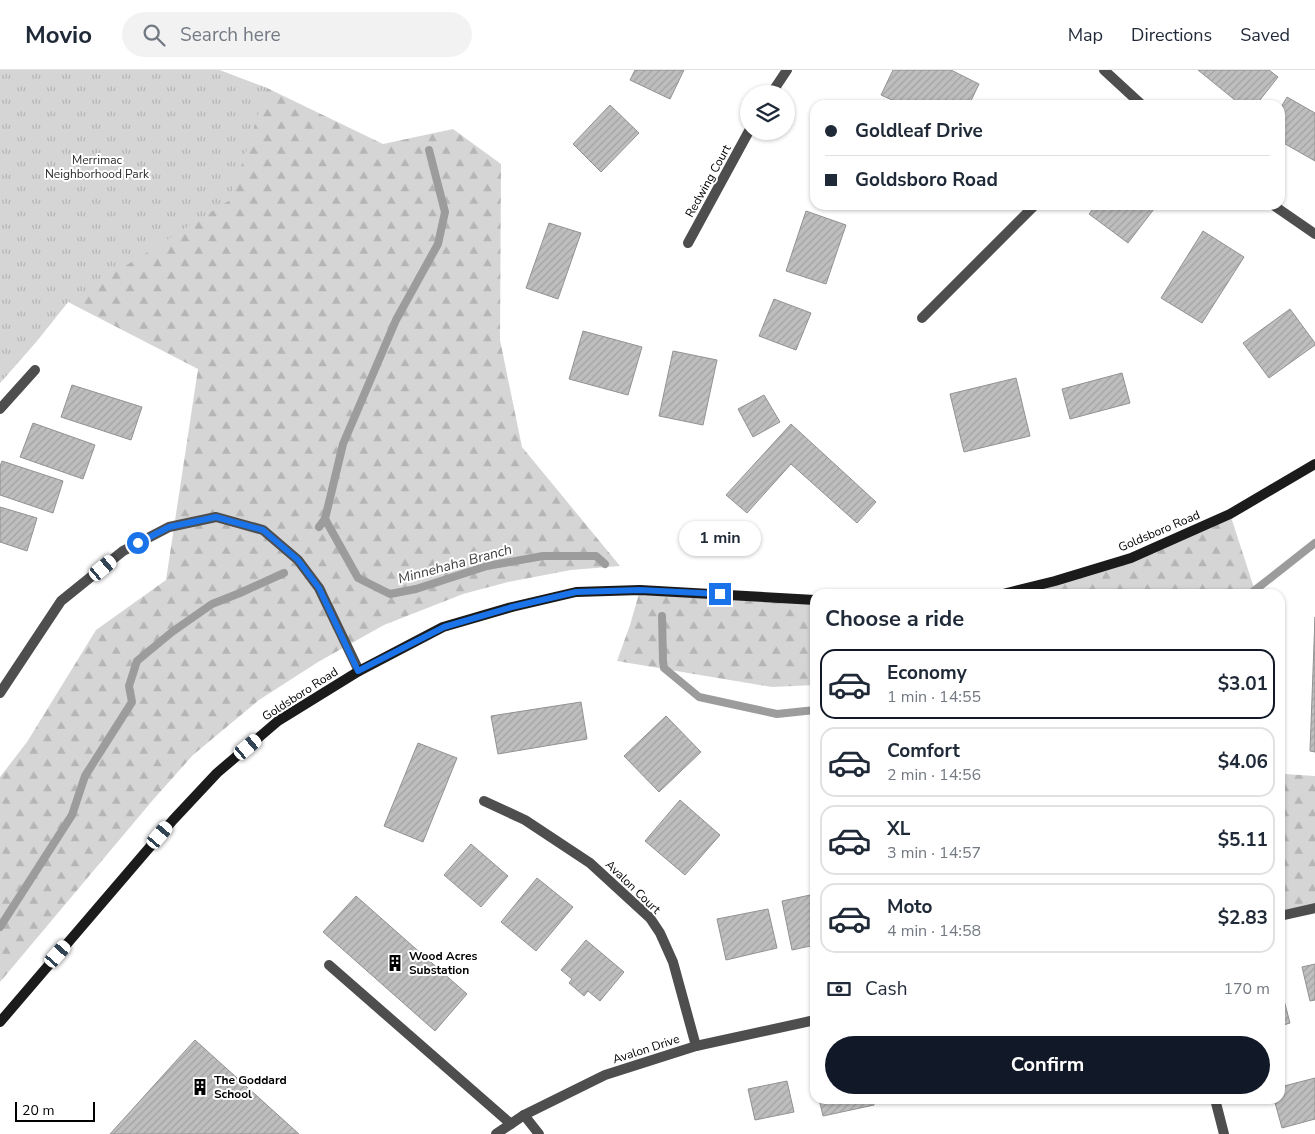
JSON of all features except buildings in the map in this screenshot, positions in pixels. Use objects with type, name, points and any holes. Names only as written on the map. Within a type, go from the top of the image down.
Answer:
[{"type":"main road","name":"Goldsboro Road","points":[[1025,589],[1055,582],[1131,558],[1230,514],[1315,464]]},
{"type":"main road","name":"Goldsboro Road","points":[[0,1022],[173,820],[217,773],[278,721],[358,671],[444,627],[512,607],[576,592],[640,590],[810,600]]},
{"type":"street","points":[[777,85],[787,70]]},
{"type":"street","points":[[1104,70],[1134,100]]},
{"type":"street","name":"Redwing Court","points":[[688,243],[744,140]]},
{"type":"street","points":[[922,318],[1029,210]]},
{"type":"street","points":[[1280,210],[1315,234]]},
{"type":"street","points":[[0,409],[35,370]]},
{"type":"street","points":[[0,693],[61,601],[123,551],[169,527],[216,517],[263,530],[298,560],[319,588],[358,671]]},
{"type":"street","name":"Avalon Court","points":[[484,802],[524,820],[590,863],[650,918],[660,933],[672,962],[696,1046]]},
{"type":"street","points":[[1285,915],[1315,908]]},
{"type":"street","points":[[329,965],[511,1124]]},
{"type":"street","name":"Avalon Drive","points":[[496,1134],[524,1115],[605,1075],[696,1046],[810,1021]]},
{"type":"street","points":[[1216,1104],[1224,1134]]},
{"type":"street","points":[[524,1115],[539,1134]]},
{"type":"green space","points":[[0,70],[219,70],[267,88],[383,144],[453,129],[501,164],[500,340],[522,447],[620,566],[571,570],[508,582],[463,594],[384,625],[318,662],[259,700],[193,755],[0,982],[0,777],[27,742],[96,630],[166,580],[198,369],[68,302],[0,383]]},
{"type":"green space","name":"Merrimac Neighborhood Park","points":[[0,70],[219,70],[267,88],[230,200],[68,302],[0,383]]},
{"type":"green space","points":[[1230,514],[1254,589],[1021,589],[1131,558]]},
{"type":"green space","points":[[640,590],[810,600],[810,685],[772,687],[617,661]]},
{"type":"green space","points":[[1285,774],[1315,776],[1315,908],[1285,915]]},
{"type":"waterway","points":[[325,519],[343,444],[396,320],[438,244],[445,212],[429,150]]},
{"type":"waterway","name":"Minnehaha Branch","points":[[319,527],[325,519],[358,578],[390,594],[416,589],[487,566],[543,556],[596,556],[605,564]]},
{"type":"waterway","name":"Minnehaha Branch","points":[[1256,589],[1315,543]]},
{"type":"waterway","name":"Minnehaha Branch","points":[[0,927],[72,815],[85,776],[132,702],[129,686],[137,661],[172,632],[212,604],[284,573]]},
{"type":"waterway","name":"Minnehaha Branch","points":[[662,616],[664,668],[699,697],[777,714],[810,711]]},
{"type":"place","name":"Wood Acres Substation","points":[[395,963]]},
{"type":"place","name":"The Goddard School","points":[[200,1087]]},
{"type":"route","points":[[138,543],[169,527],[216,517],[263,530],[298,560],[319,588],[358,671],[444,627],[512,607],[576,592],[640,590],[720,594]]}]
